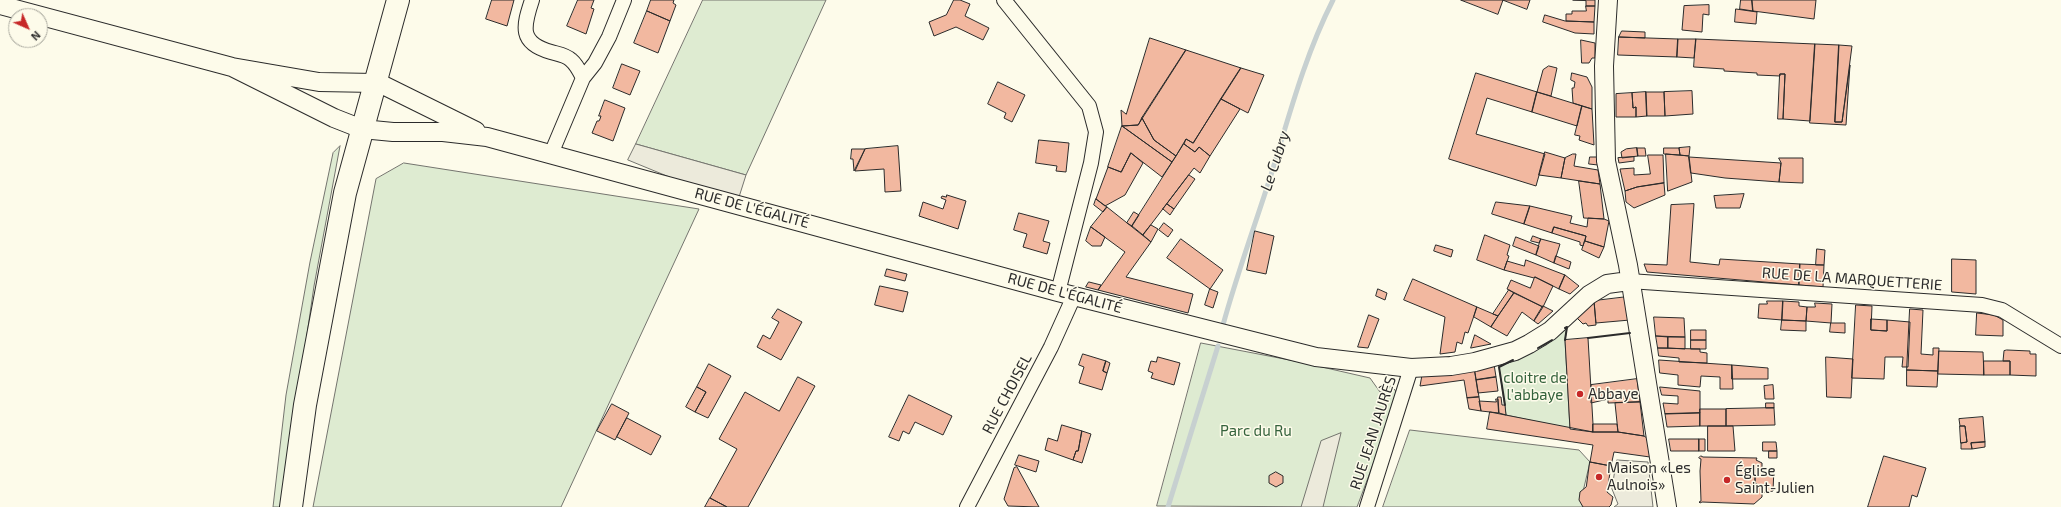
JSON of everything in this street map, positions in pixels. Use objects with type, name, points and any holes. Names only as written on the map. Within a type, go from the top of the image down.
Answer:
[{"type":"main road","points":[[291,507],[305,405],[345,193],[398,0]]},
{"type":"street","points":[[532,0],[525,30],[526,37],[532,44],[540,49],[563,55],[571,60],[583,78]]},
{"type":"street","points":[[551,154],[583,78],[595,63],[609,37],[624,0]]},
{"type":"street","name":"RUE CHOISEL","points":[[967,507],[1051,347],[1066,294],[1096,132],[1089,106],[1004,0]]},
{"type":"street","points":[[1608,0],[1604,74],[1606,161],[1630,281],[1667,507]]},
{"type":"street","points":[[0,5],[232,67],[319,82],[375,82]]},
{"type":"street","name":"RUE DE L'ÉGALITÉ","points":[[232,67],[334,118],[362,129],[393,132],[443,132],[487,137],[1066,294],[1316,357],[1411,368],[1451,366],[1515,351],[1550,331],[1589,295],[1608,284],[1630,281]]},
{"type":"street","name":"RUE DE L'ÉGALITÉ","points":[[375,82],[384,85],[487,137]]},
{"type":"street","name":"RUE DE LA MARQUETTERIE","points":[[1630,281],[1982,305],[2002,310],[2061,346]]},
{"type":"street","name":"RUE JEAN JAURÈS","points":[[1367,507],[1411,368]]},
{"type":"green space","points":[[703,0],[826,0],[746,175],[636,144]]},
{"type":"green space","points":[[340,146],[314,286],[282,507],[273,507],[286,395],[310,262],[333,153]]},
{"type":"green space","points":[[404,163],[699,209],[561,507],[313,507],[376,179]]},
{"type":"green space","name":"cloitre de l'abbaye","points":[[1567,327],[1565,340],[1570,429],[1506,415],[1499,367],[1546,345]]},
{"type":"green space","name":"Parc du Ru","points":[[1201,343],[1300,362],[1370,378],[1380,392],[1391,386],[1395,390],[1398,398],[1357,507],[1157,506]]},
{"type":"green space","points":[[1410,430],[1579,450],[1590,462],[1581,500],[1583,507],[1383,507]]},
{"type":"shaded area","points":[[636,144],[746,175],[739,197],[679,181],[628,160]]},
{"type":"shaded area","points":[[1341,433],[1323,507],[1301,507],[1321,441]]},
{"type":"shaded area","points":[[1617,460],[1648,462],[1653,507],[1614,507],[1618,504],[1612,489]]},
{"type":"building","points":[[492,0],[514,0],[507,26],[486,19]]},
{"type":"building","points":[[578,0],[594,0],[591,8],[594,9],[586,34],[567,26]]},
{"type":"building","points":[[651,0],[674,0],[673,3],[676,5],[670,21],[647,11]]},
{"type":"building","points":[[954,0],[960,0],[970,4],[965,16],[989,28],[983,40],[956,27],[934,36],[929,22],[946,15]]},
{"type":"building","points":[[1461,0],[1503,0],[1498,14]]},
{"type":"building","points":[[1503,0],[1530,0],[1527,9]]},
{"type":"building","points":[[1573,0],[1595,0],[1595,6],[1586,6],[1586,1]]},
{"type":"building","points":[[1741,0],[1752,0],[1753,11],[1740,9]]},
{"type":"building","points":[[1752,0],[1816,0],[1814,19],[1753,11]]},
{"type":"building","points":[[1709,5],[1709,15],[1703,14],[1702,32],[1682,30],[1684,6]]},
{"type":"building","points":[[1586,6],[1595,6],[1594,22],[1566,21],[1566,14],[1572,14],[1572,11],[1586,11]]},
{"type":"building","points":[[1736,9],[1757,12],[1756,24],[1735,22]]},
{"type":"building","points":[[647,11],[670,21],[658,53],[634,43]]},
{"type":"building","points":[[1545,15],[1565,21],[1594,22],[1594,34],[1575,33],[1543,22]]},
{"type":"building","points":[[1622,31],[1645,32],[1645,38],[1619,37]]},
{"type":"building","points":[[1619,37],[1678,39],[1677,57],[1618,55]]},
{"type":"building","points":[[1150,38],[1186,50],[1138,125],[1122,126],[1121,110],[1126,114]]},
{"type":"building","points":[[1678,39],[1696,39],[1694,58],[1677,57]]},
{"type":"building","points":[[1696,39],[1815,44],[1810,121],[1783,119],[1785,74],[1780,74],[1780,76],[1757,75],[1757,73],[1694,67]]},
{"type":"building","points":[[1581,40],[1595,43],[1595,58],[1592,58],[1589,63],[1582,63]]},
{"type":"building","points":[[1815,44],[1839,45],[1835,122],[1842,122],[1850,65],[1846,125],[1810,123]]},
{"type":"building","points":[[1839,45],[1852,46],[1842,122],[1835,122]]},
{"type":"building","points":[[1186,50],[1241,68],[1193,143],[1186,139],[1176,156],[1154,140],[1142,118]]},
{"type":"building","points":[[622,64],[640,71],[630,95],[613,88]]},
{"type":"building","points":[[1549,66],[1557,68],[1551,96],[1537,92],[1543,70]]},
{"type":"building","points":[[1241,68],[1264,75],[1248,113],[1221,99]]},
{"type":"building","points":[[1476,73],[1537,92],[1532,112],[1487,98],[1476,134],[1545,154],[1536,186],[1449,159]]},
{"type":"building","points":[[1572,73],[1587,77],[1592,87],[1592,109],[1573,103],[1572,88],[1574,88],[1575,82],[1571,80]]},
{"type":"building","points":[[1780,74],[1785,74],[1783,119],[1778,119]]},
{"type":"building","points":[[998,82],[1025,95],[1012,122],[1004,118],[1006,113],[988,104]]},
{"type":"building","points":[[1692,91],[1693,114],[1665,116],[1664,92]]},
{"type":"building","points":[[1537,92],[1582,106],[1577,126],[1532,112]]},
{"type":"building","points":[[1646,92],[1664,92],[1665,116],[1647,116]]},
{"type":"building","points":[[1646,92],[1647,116],[1636,117],[1636,107],[1633,108],[1632,93]]},
{"type":"building","points":[[1632,93],[1633,108],[1636,107],[1636,117],[1616,117],[1616,94]]},
{"type":"building","points":[[1221,99],[1240,109],[1210,156],[1199,147],[1195,152],[1184,144],[1186,139],[1193,143]]},
{"type":"building","points":[[605,100],[625,108],[613,141],[592,133],[597,121],[600,119],[601,116],[599,116]]},
{"type":"building","points":[[1582,106],[1592,109],[1594,145],[1579,140],[1580,136],[1575,135]]},
{"type":"building","points":[[1142,118],[1154,140],[1176,156],[1172,162],[1122,126],[1138,125]]},
{"type":"building","points":[[1122,126],[1172,162],[1162,177],[1131,153],[1121,172],[1108,167]]},
{"type":"building","points":[[1039,140],[1069,143],[1066,172],[1056,171],[1057,166],[1036,163]]},
{"type":"building","points":[[1184,144],[1195,152],[1199,147],[1210,156],[1200,173],[1194,168],[1143,235],[1132,226]]},
{"type":"building","points":[[898,146],[901,191],[885,192],[884,169],[855,171],[865,149]]},
{"type":"building","points":[[1690,147],[1689,156],[1680,155],[1679,148]]},
{"type":"building","points":[[1637,148],[1645,148],[1646,156],[1638,156]]},
{"type":"building","points":[[1637,148],[1638,156],[1622,158],[1621,152],[1626,149]]},
{"type":"building","points":[[1664,148],[1679,148],[1680,155],[1664,154]]},
{"type":"building","points":[[852,149],[865,149],[854,171],[853,159],[851,159]]},
{"type":"building","points":[[1545,152],[1565,158],[1561,178],[1539,175]]},
{"type":"building","points":[[1131,153],[1143,163],[1125,195],[1105,206],[1096,199],[1108,167],[1121,172]]},
{"type":"building","points":[[1576,154],[1574,166],[1598,170],[1600,184],[1561,178],[1565,158]]},
{"type":"building","points":[[1666,154],[1689,156],[1692,182],[1668,191]]},
{"type":"building","points":[[1648,155],[1663,155],[1664,183],[1637,187],[1625,191],[1620,169],[1634,168],[1634,175],[1650,174]]},
{"type":"building","points":[[1590,157],[1597,157],[1598,165],[1589,164]]},
{"type":"building","points":[[1634,157],[1634,161],[1619,163],[1618,158]]},
{"type":"building","points":[[1689,157],[1781,163],[1779,182],[1725,178],[1691,173]]},
{"type":"building","points":[[1779,158],[1803,158],[1803,183],[1779,182],[1781,163]]},
{"type":"building","points":[[1189,175],[1195,179],[1174,209],[1167,204]]},
{"type":"building","points":[[1579,181],[1600,184],[1604,219],[1584,218]]},
{"type":"building","points":[[1664,183],[1665,195],[1634,208],[1626,202],[1625,191],[1637,187]]},
{"type":"building","points":[[1744,194],[1740,208],[1716,208],[1714,196]]},
{"type":"building","points":[[947,195],[966,201],[958,229],[919,216],[923,202],[943,209],[946,200],[941,198],[942,196],[946,197]]},
{"type":"building","points":[[1096,199],[1107,207],[1103,212],[1094,205]]},
{"type":"building","points":[[1496,202],[1530,206],[1524,224],[1492,214]]},
{"type":"building","points":[[1167,204],[1174,209],[1170,215],[1163,209]]},
{"type":"building","points":[[1694,204],[1690,262],[1719,265],[1720,259],[1800,264],[1799,285],[1647,272],[1644,264],[1667,265],[1671,205]]},
{"type":"building","points":[[1530,206],[1572,216],[1570,223],[1587,227],[1588,218],[1604,219],[1609,221],[1604,247],[1585,241],[1586,236],[1554,227],[1552,233],[1524,224]]},
{"type":"building","points":[[1107,207],[1151,242],[1126,277],[1193,294],[1188,313],[1098,290],[1125,252],[1091,227]]},
{"type":"building","points":[[1134,212],[1139,215],[1132,226],[1127,223]]},
{"type":"building","points":[[1019,213],[1049,221],[1043,241],[1050,243],[1047,254],[1023,247],[1027,234],[1014,230]]},
{"type":"building","points":[[1164,223],[1173,230],[1168,237],[1159,230]]},
{"type":"building","points":[[1151,225],[1158,229],[1151,242],[1143,235]]},
{"type":"building","points":[[1091,227],[1105,237],[1101,246],[1092,246],[1086,241]]},
{"type":"building","points":[[1554,227],[1586,236],[1583,246],[1580,245],[1580,242],[1552,233]]},
{"type":"building","points":[[1255,231],[1274,236],[1266,274],[1247,270]]},
{"type":"building","points":[[1485,235],[1510,245],[1507,255],[1509,256],[1504,270],[1477,260]]},
{"type":"building","points":[[1533,236],[1541,239],[1539,243],[1531,241]]},
{"type":"building","points":[[1516,237],[1539,246],[1536,255],[1513,246]]},
{"type":"building","points":[[1181,239],[1223,270],[1210,289],[1167,258]]},
{"type":"building","points":[[1541,239],[1560,244],[1554,263],[1536,255]]},
{"type":"building","points":[[1585,241],[1604,247],[1599,258],[1582,250]]},
{"type":"building","points":[[1436,245],[1453,250],[1451,257],[1434,251]]},
{"type":"building","points":[[1817,249],[1825,250],[1824,265],[1816,265]]},
{"type":"building","points":[[1556,256],[1571,262],[1569,269],[1554,263]]},
{"type":"building","points":[[1952,259],[1976,260],[1976,294],[1952,292]]},
{"type":"building","points":[[1526,260],[1565,275],[1559,289],[1535,277],[1504,270],[1507,261],[1524,266]]},
{"type":"building","points":[[1800,264],[1824,265],[1823,287],[1799,285]]},
{"type":"building","points":[[887,269],[907,274],[905,281],[885,276]]},
{"type":"building","points":[[1565,275],[1579,286],[1570,294],[1559,289]]},
{"type":"building","points":[[1535,277],[1553,286],[1543,307],[1507,289],[1511,280],[1530,288]]},
{"type":"building","points":[[1413,279],[1477,307],[1468,333],[1465,332],[1462,344],[1457,342],[1455,352],[1440,354],[1445,317],[1404,300]]},
{"type":"building","points":[[1089,282],[1101,285],[1098,290],[1086,287]]},
{"type":"building","points":[[880,286],[908,292],[903,312],[875,305]]},
{"type":"building","points":[[1210,289],[1218,292],[1213,308],[1205,305]]},
{"type":"building","points":[[1378,289],[1387,293],[1385,300],[1376,296]]},
{"type":"building","points":[[1509,290],[1514,293],[1498,316],[1493,314]]},
{"type":"building","points":[[1514,293],[1543,307],[1534,321],[1522,312],[1507,336],[1491,327]]},
{"type":"building","points":[[1627,297],[1630,320],[1596,323],[1594,301]]},
{"type":"building","points":[[1594,301],[1596,325],[1588,326],[1586,323],[1583,324],[1576,317]]},
{"type":"building","points":[[1767,301],[1783,301],[1782,320],[1758,318],[1759,304],[1767,304]]},
{"type":"building","points":[[1783,301],[1799,302],[1799,306],[1807,307],[1806,321],[1782,320]]},
{"type":"building","points":[[1815,303],[1832,304],[1831,323],[1806,321],[1807,307],[1815,307]]},
{"type":"building","points":[[1856,305],[1872,306],[1871,330],[1887,331],[1887,320],[1910,322],[1908,367],[1902,367],[1903,357],[1885,357],[1884,379],[1852,378]]},
{"type":"building","points":[[1543,306],[1553,311],[1538,324],[1534,321]]},
{"type":"building","points":[[1477,307],[1498,316],[1491,327],[1474,317]]},
{"type":"building","points":[[778,309],[802,322],[781,360],[757,347],[763,335],[770,339],[779,322],[772,318]]},
{"type":"building","points":[[1910,309],[1923,310],[1921,354],[1933,355],[1933,348],[1939,348],[1938,371],[1907,370]]},
{"type":"building","points":[[1977,313],[1994,315],[2003,320],[2003,336],[1976,335]]},
{"type":"building","points":[[1369,315],[1379,319],[1368,348],[1358,347]]},
{"type":"building","points":[[1654,317],[1684,318],[1685,337],[1656,336]]},
{"type":"building","points":[[1871,319],[1887,320],[1887,331],[1871,330]]},
{"type":"building","points":[[1782,320],[1806,321],[1806,331],[1781,330]]},
{"type":"building","points":[[1831,323],[1845,323],[1845,333],[1830,332]]},
{"type":"building","points":[[1691,330],[1706,330],[1706,340],[1691,340]]},
{"type":"building","points":[[1475,335],[1491,344],[1471,348]]},
{"type":"building","points":[[1656,336],[1668,337],[1668,348],[1658,348]]},
{"type":"building","points":[[1668,337],[1685,337],[1685,349],[1668,348]]},
{"type":"building","name":"Abbaye","points":[[1588,338],[1593,432],[1570,429],[1565,340]]},
{"type":"building","points":[[1691,340],[1706,340],[1706,349],[1691,349]]},
{"type":"building","points":[[1658,348],[1700,349],[1700,352],[1707,353],[1707,363],[1679,362],[1679,358],[1659,356]]},
{"type":"building","points":[[1939,351],[1983,352],[1984,375],[1938,374]]},
{"type":"building","points":[[2004,351],[2030,351],[2030,354],[2036,354],[2036,376],[2010,375],[2010,361],[2003,361]]},
{"type":"building","points":[[1083,354],[1106,361],[1103,371],[1107,373],[1102,390],[1079,383],[1084,367],[1079,365]]},
{"type":"building","points":[[1158,357],[1180,363],[1174,385],[1151,378],[1153,373],[1148,371],[1151,361],[1156,362]]},
{"type":"building","points":[[1826,357],[1853,359],[1851,398],[1827,397]]},
{"type":"building","points":[[1659,360],[1732,365],[1733,389],[1720,389],[1720,377],[1701,376],[1700,387],[1678,385],[1678,375],[1660,373]]},
{"type":"building","points":[[1106,361],[1110,363],[1107,373],[1103,371]]},
{"type":"building","points":[[1984,361],[2010,361],[2010,375],[1984,375]]},
{"type":"building","points":[[709,364],[731,376],[708,418],[695,412],[706,392],[697,387]]},
{"type":"building","points":[[1494,364],[1496,377],[1476,380],[1474,367]]},
{"type":"building","points":[[1732,365],[1768,368],[1768,379],[1732,379]]},
{"type":"building","points":[[1474,367],[1479,397],[1467,398],[1464,380],[1420,386],[1422,375]]},
{"type":"building","points":[[1907,370],[1938,371],[1937,387],[1907,386]]},
{"type":"building","points":[[798,377],[815,386],[748,507],[727,507],[710,498],[737,449],[719,439],[745,392],[779,411]]},
{"type":"building","points":[[1496,377],[1498,391],[1478,393],[1476,380]]},
{"type":"building","points":[[1637,379],[1640,402],[1608,403],[1608,399],[1591,403],[1591,385]]},
{"type":"building","points":[[1773,385],[1774,399],[1765,399],[1764,386]]},
{"type":"building","points":[[697,387],[706,392],[695,412],[686,407]]},
{"type":"building","points":[[1660,387],[1700,391],[1700,413],[1665,414],[1663,403],[1678,404],[1678,396],[1662,395]]},
{"type":"building","points":[[909,395],[952,416],[943,435],[915,422],[909,434],[903,431],[899,441],[889,437]]},
{"type":"building","points":[[1479,397],[1481,411],[1469,409],[1467,398]]},
{"type":"building","points":[[1498,397],[1501,397],[1502,405],[1505,405],[1506,415],[1499,413]]},
{"type":"building","points":[[1496,399],[1498,399],[1499,413],[1481,411],[1479,401],[1496,402]]},
{"type":"building","points":[[1640,402],[1644,436],[1618,432],[1615,403]]},
{"type":"building","points":[[1766,403],[1774,403],[1774,408],[1766,408]]},
{"type":"building","points":[[612,404],[629,413],[615,440],[597,431]]},
{"type":"building","points":[[1774,408],[1775,425],[1726,426],[1726,409]]},
{"type":"building","points":[[1700,409],[1726,409],[1726,426],[1700,426]]},
{"type":"building","points":[[1490,412],[1593,432],[1618,432],[1644,436],[1647,438],[1650,457],[1614,452],[1611,466],[1590,462],[1593,445],[1487,429]]},
{"type":"building","points":[[1700,413],[1700,426],[1667,427],[1665,414]]},
{"type":"building","points":[[1983,417],[1985,442],[1971,443],[1972,449],[1961,449],[1961,443],[1967,442],[1965,426],[1960,426],[1959,419]]},
{"type":"building","points":[[627,418],[661,436],[651,455],[617,437]]},
{"type":"building","points":[[1593,424],[1617,424],[1618,432],[1593,432]]},
{"type":"building","points":[[1062,425],[1082,431],[1078,451],[1076,451],[1073,460],[1045,450],[1048,438],[1057,441]]},
{"type":"building","points":[[1708,426],[1733,426],[1735,451],[1708,451]]},
{"type":"building","points":[[1960,426],[1965,426],[1967,442],[1961,443]]},
{"type":"building","points":[[1082,431],[1091,434],[1082,463],[1073,460],[1076,451],[1078,451]]},
{"type":"building","points":[[1669,439],[1699,439],[1699,451],[1671,451]]},
{"type":"building","points":[[1699,439],[1705,439],[1705,451],[1699,451]]},
{"type":"building","points":[[1763,442],[1776,442],[1777,451],[1763,451]]},
{"type":"building","points":[[1985,442],[1985,447],[1972,449],[1971,443]]},
{"type":"building","points":[[1769,451],[1777,451],[1777,458],[1769,458]]},
{"type":"building","points":[[1019,455],[1039,461],[1036,472],[1015,465]]},
{"type":"building","name":"Église Saint-Julien","points":[[1701,456],[1757,458],[1756,460],[1762,463],[1762,474],[1755,477],[1755,483],[1762,487],[1762,497],[1754,504],[1700,503],[1701,459],[1699,458]]},
{"type":"building","points":[[1884,456],[1926,468],[1917,497],[1912,495],[1909,507],[1868,507]]},
{"type":"building","name":"Maison «Les Aulnois»","points":[[1590,462],[1611,466],[1607,492],[1613,497],[1609,507],[1583,507],[1579,500],[1580,492],[1586,487]]},
{"type":"building","points":[[1017,467],[1039,507],[1008,506],[1004,499],[1014,468]]},
{"type":"building","points":[[1774,468],[1773,491],[1762,493],[1762,487],[1755,483],[1755,477],[1762,474],[1762,470]]},
{"type":"building","points":[[1276,472],[1283,476],[1283,483],[1276,487],[1269,483],[1269,476]]},
{"type":"building","points":[[710,498],[727,507],[705,507]]},
{"type":"waterway","name":"Le Cubry","points":[[1223,325],[1298,86],[1314,42],[1333,0]]},
{"type":"waterway","name":"Le Cubry","points":[[1168,507],[1218,346]]},
{"type":"wall","points":[[1565,328],[1567,327],[1565,340]]},
{"type":"wall","points":[[1588,338],[1630,333]]},
{"type":"wall","points":[[1538,348],[1552,340]]},
{"type":"wall","points":[[1505,405],[1499,367],[1513,360]]},
{"type":"place","name":"Abbaye","points":[[1580,394]]},
{"type":"place","name":"Maison «Les Aulnois»","points":[[1599,477]]},
{"type":"place","name":"Église Saint-Julien","points":[[1727,480]]}]
